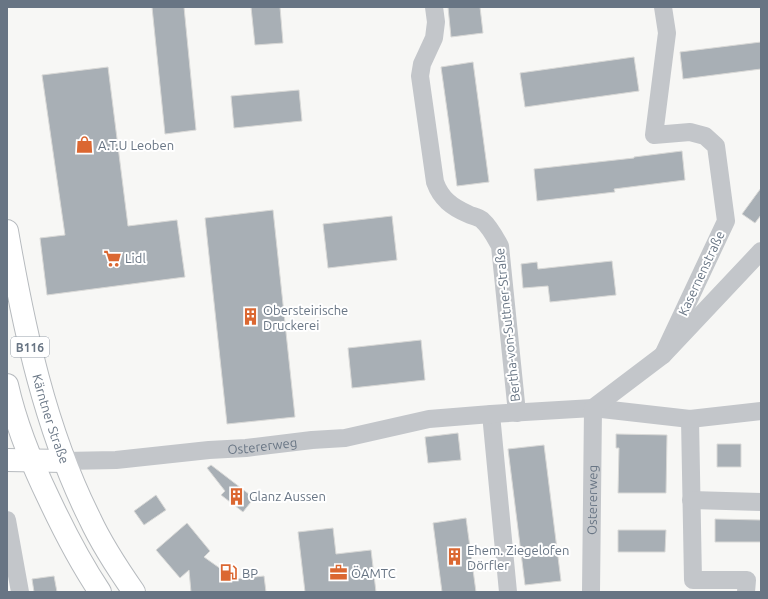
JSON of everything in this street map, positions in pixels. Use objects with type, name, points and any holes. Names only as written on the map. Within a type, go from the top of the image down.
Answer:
[{"type":"main road","name":"Kärntner Straße","points":[[7,231],[29,345],[64,461],[90,521],[117,567],[134,592]]},
{"type":"main road","points":[[7,385],[13,410],[30,460],[65,534],[100,592]]},
{"type":"main road","name":"Ostererweg","points":[[7,460],[64,461]]},
{"type":"street","name":"Bertha-von-Suttner-Straße","points":[[434,7],[436,22],[434,38],[422,64],[420,76],[435,182],[439,192],[448,203],[482,220],[492,232],[500,246],[517,414]]},
{"type":"street","name":"Kasernenstraße","points":[[663,7],[667,33],[654,135],[690,132],[706,136],[716,146],[726,221],[664,355]]},
{"type":"street","points":[[593,408],[664,355],[761,251]]},
{"type":"street","name":"Ostererweg","points":[[591,592],[593,408]]},
{"type":"street","name":"Ostererweg","points":[[64,461],[116,460],[345,438],[429,419],[492,414],[517,414],[593,408],[690,419],[761,412]]},
{"type":"street","points":[[492,414],[508,592]]},
{"type":"street","points":[[690,419],[692,586],[747,580],[746,592]]},
{"type":"street","points":[[692,500],[761,502]]},
{"type":"street","points":[[7,520],[20,592]]},
{"type":"building","points":[[152,7],[184,7],[196,130],[165,134]]},
{"type":"building","points":[[251,7],[280,7],[283,43],[255,45]]},
{"type":"building","points":[[448,7],[480,7],[483,33],[451,37]]},
{"type":"building","points":[[761,42],[761,69],[683,79],[680,52]]},
{"type":"building","points":[[634,57],[639,91],[525,107],[520,73]]},
{"type":"building","points":[[473,62],[489,182],[457,186],[441,67]]},
{"type":"building","points":[[108,67],[128,226],[177,220],[185,277],[47,295],[40,238],[65,235],[42,75]]},
{"type":"building","points":[[299,90],[302,121],[234,128],[231,96]]},
{"type":"building","points":[[682,151],[685,180],[614,189],[615,192],[537,201],[534,169]]},
{"type":"building","points":[[761,188],[761,215],[755,223],[742,214]]},
{"type":"building","name":"Obersteirische Druckerei","points":[[273,210],[295,417],[227,424],[205,218]]},
{"type":"building","points":[[392,216],[397,260],[328,268],[323,224]]},
{"type":"building","points":[[612,261],[616,295],[550,302],[548,286],[523,288],[521,264],[537,262],[538,269]]},
{"type":"building","points":[[421,340],[425,380],[352,388],[348,348]]},
{"type":"building","points":[[458,433],[461,460],[428,463],[425,437]]},
{"type":"building","points":[[616,434],[667,435],[666,493],[618,493],[619,448],[616,448]]},
{"type":"building","points":[[717,444],[741,444],[741,467],[717,467]]},
{"type":"building","points":[[544,445],[561,581],[525,585],[508,449]]},
{"type":"building","name":"Glanz Aussen","points":[[211,465],[254,498],[243,512],[221,495],[225,491],[207,468]]},
{"type":"building","points":[[156,495],[166,510],[144,525],[134,511]]},
{"type":"building","name":"Ehem. Ziegelofen Dörfler","points":[[466,518],[476,592],[442,592],[433,523]]},
{"type":"building","points":[[715,519],[761,520],[761,542],[715,542]]},
{"type":"building","points":[[187,523],[210,551],[204,557],[235,579],[264,576],[266,592],[191,592],[189,570],[180,578],[156,550]]},
{"type":"building","name":"ÖAMTC","points":[[333,528],[336,554],[371,550],[376,592],[305,592],[298,532]]},
{"type":"building","points":[[618,530],[666,530],[665,552],[618,552]]},
{"type":"building","points":[[54,576],[57,592],[34,592],[32,579]]},
{"type":"place","name":"A.T.U Leoben","points":[[85,145]]},
{"type":"place","name":"Lidl","points":[[112,258]]},
{"type":"place","name":"Obersteirische Druckerei","points":[[250,317]]},
{"type":"place","name":"Glanz Aussen","points":[[236,496]]},
{"type":"place","name":"Ehem. Ziegelofen Dörfler","points":[[454,557]]},
{"type":"place","name":"BP","points":[[229,573]]},
{"type":"place","name":"ÖAMTC","points":[[338,573]]}]
